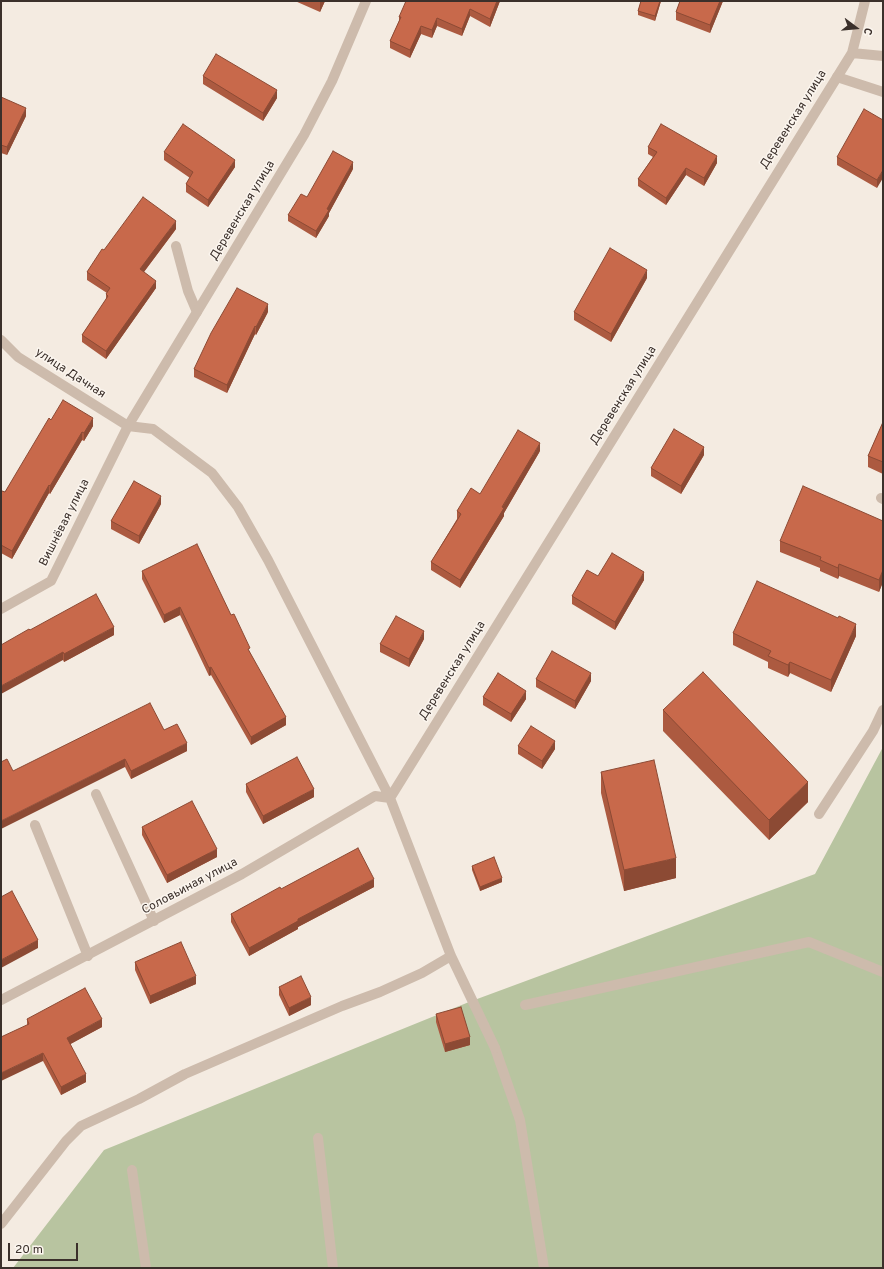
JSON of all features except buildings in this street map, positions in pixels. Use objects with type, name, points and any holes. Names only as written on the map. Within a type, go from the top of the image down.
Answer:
[{"type":"street","name":"Деревенская улица","points":[[128,426],[304,135],[332,81],[366,1]]},
{"type":"street","name":"Деревенская улица","points":[[390,798],[852,53],[865,1]]},
{"type":"street","points":[[852,53],[883,56]]},
{"type":"street","points":[[837,77],[883,92]]},
{"type":"street","points":[[176,246],[188,291],[197,312]]},
{"type":"street","name":"улица Дачная","points":[[1,340],[18,356],[128,426]]},
{"type":"street","points":[[128,426],[153,429],[212,472],[238,507],[268,560],[390,798],[451,956],[495,1048],[520,1120],[544,1268]]},
{"type":"street","name":"Вишнёвая улица","points":[[1,609],[51,581],[128,426]]},
{"type":"street","points":[[819,814],[873,731],[883,710]]},
{"type":"street","points":[[96,794],[154,921]]},
{"type":"street","name":"Соловьиная улица","points":[[1,1000],[88,956],[242,874],[375,796],[390,798]]},
{"type":"street","points":[[35,825],[88,956]]},
{"type":"street","points":[[525,1005],[809,942],[883,972]]},
{"type":"street","points":[[1,1224],[66,1141],[81,1126],[139,1099],[185,1074],[342,1006],[380,992],[422,973],[451,956]]},
{"type":"street","points":[[318,1138],[333,1268]]},
{"type":"street","points":[[132,1170],[146,1268]]},
{"type":"green space","points":[[883,747],[883,1268],[13,1268],[104,1150],[469,1002],[815,874]]}]
